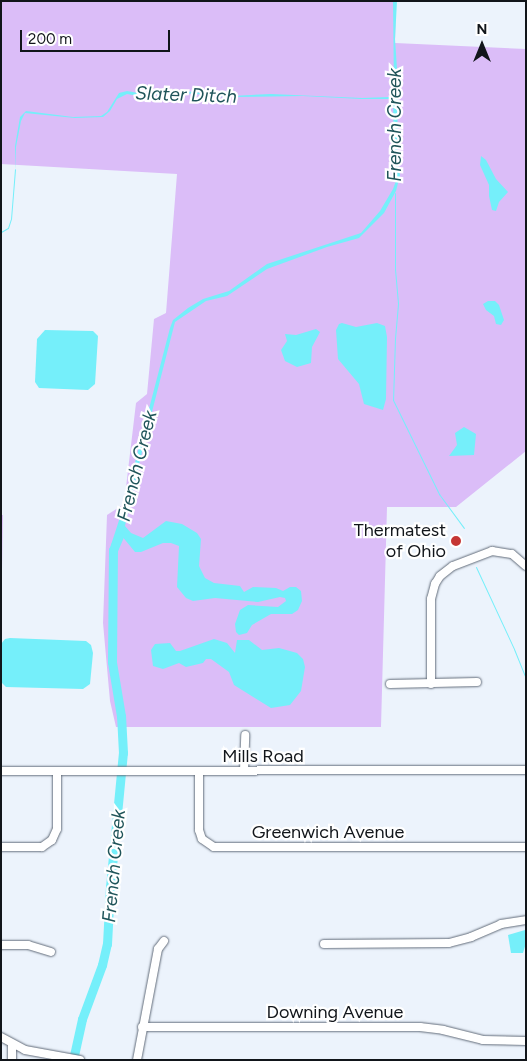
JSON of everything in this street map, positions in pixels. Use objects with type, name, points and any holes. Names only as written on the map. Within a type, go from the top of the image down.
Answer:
[{"type":"street","points":[[431,684],[432,594],[440,576],[453,566],[492,551],[512,554],[526,566]]},
{"type":"street","points":[[390,684],[477,682]]},
{"type":"street","points":[[244,735],[244,771]]},
{"type":"street","name":"Mills Road","points":[[1,771],[526,770]]},
{"type":"street","points":[[1,847],[42,847],[52,840],[57,829],[57,771]]},
{"type":"street","name":"Greenwich Avenue","points":[[199,771],[198,830],[202,839],[214,847],[526,847]]},
{"type":"street","points":[[324,944],[449,943],[471,937],[501,924],[526,920]]},
{"type":"street","points":[[137,1060],[158,949],[164,941]]},
{"type":"street","points":[[1,945],[28,945],[51,952]]},
{"type":"street","name":"Downing Avenue","points":[[142,1027],[420,1027],[443,1030],[478,1039],[526,1041]]},
{"type":"street","points":[[1,1036],[12,1044],[28,1051],[80,1060]]},
{"type":"street","points":[[12,1044],[12,1060]]},
{"type":"shaded area","points":[[1,1],[396,1],[395,43],[526,49],[526,451],[456,507],[387,507],[381,727],[116,727],[110,701],[103,623],[107,515],[124,504],[136,403],[147,394],[154,319],[166,313],[177,174],[1,164]]},
{"type":"shaded area","points":[[1,515],[3,515],[1,624]]},
{"type":"water","points":[[393,1],[397,1],[395,39],[398,83],[397,158],[400,175],[396,191],[384,213],[359,238],[327,247],[267,269],[227,296],[206,301],[175,322],[144,443],[125,526],[131,533],[143,538],[166,521],[182,524],[197,533],[201,539],[199,566],[205,578],[214,583],[240,586],[244,592],[253,587],[276,588],[283,591],[290,587],[296,587],[301,591],[302,601],[298,610],[292,614],[271,614],[252,625],[247,633],[239,635],[236,632],[235,624],[240,610],[248,605],[278,607],[286,601],[285,598],[280,597],[258,602],[215,598],[193,601],[186,598],[177,587],[179,546],[163,543],[141,552],[135,552],[121,535],[116,547],[111,545],[124,505],[170,328],[173,320],[188,308],[203,299],[229,291],[267,264],[361,233],[380,211],[397,178],[394,155],[393,99],[361,99],[303,96],[229,97],[184,93],[166,93],[144,97],[127,94],[117,99],[110,111],[103,117],[75,118],[25,113],[21,121],[16,147],[16,170],[15,146],[20,117],[26,111],[73,117],[101,116],[107,112],[119,93],[127,91],[144,94],[161,91],[183,91],[231,96],[271,94],[362,98],[390,97],[394,92]]},
{"type":"water","points":[[481,156],[486,160],[496,179],[508,192],[499,202],[496,211],[492,210],[489,185],[480,165]]},
{"type":"water","points":[[488,301],[495,301],[499,305],[504,320],[501,325],[496,324],[494,316],[486,310],[483,304]]},
{"type":"water","points":[[342,323],[356,327],[377,323],[385,326],[387,337],[386,399],[383,410],[364,404],[359,384],[338,359],[336,330],[339,324]]},
{"type":"water","points":[[316,329],[320,332],[312,347],[311,363],[297,367],[285,361],[281,350],[287,341],[285,334],[296,335]]},
{"type":"water","points":[[45,330],[93,331],[98,336],[95,384],[88,390],[39,388],[35,382],[37,339]]},
{"type":"water","points":[[464,427],[476,434],[474,455],[449,456],[457,445],[455,433]]},
{"type":"water","points":[[5,639],[86,641],[91,645],[93,653],[90,684],[83,689],[6,687],[1,682],[1,644]]},
{"type":"water","points":[[214,639],[227,643],[235,653],[237,640],[249,640],[262,650],[279,648],[297,653],[303,659],[305,667],[301,691],[290,705],[271,708],[234,685],[229,672],[211,659],[206,659],[203,663],[186,667],[179,663],[163,669],[153,666],[151,650],[155,644],[170,643],[176,651],[180,651]]},
{"type":"water","points":[[525,930],[526,943],[523,953],[511,953],[508,935]]},
{"type":"waterway","name":"Slater Ditch","points":[[1,232],[8,228],[11,219],[15,169]]},
{"type":"waterway","points":[[395,193],[395,269],[398,304],[393,400],[439,494],[464,528]]},
{"type":"waterway","name":"French Creek","points":[[73,1060],[82,1019],[102,965],[107,944],[110,887],[123,753],[121,716],[112,662],[113,550],[119,536]]},
{"type":"waterway","points":[[476,567],[526,679]]},
{"type":"place","name":"Thermatest of Ohio","points":[[456,541]]}]
